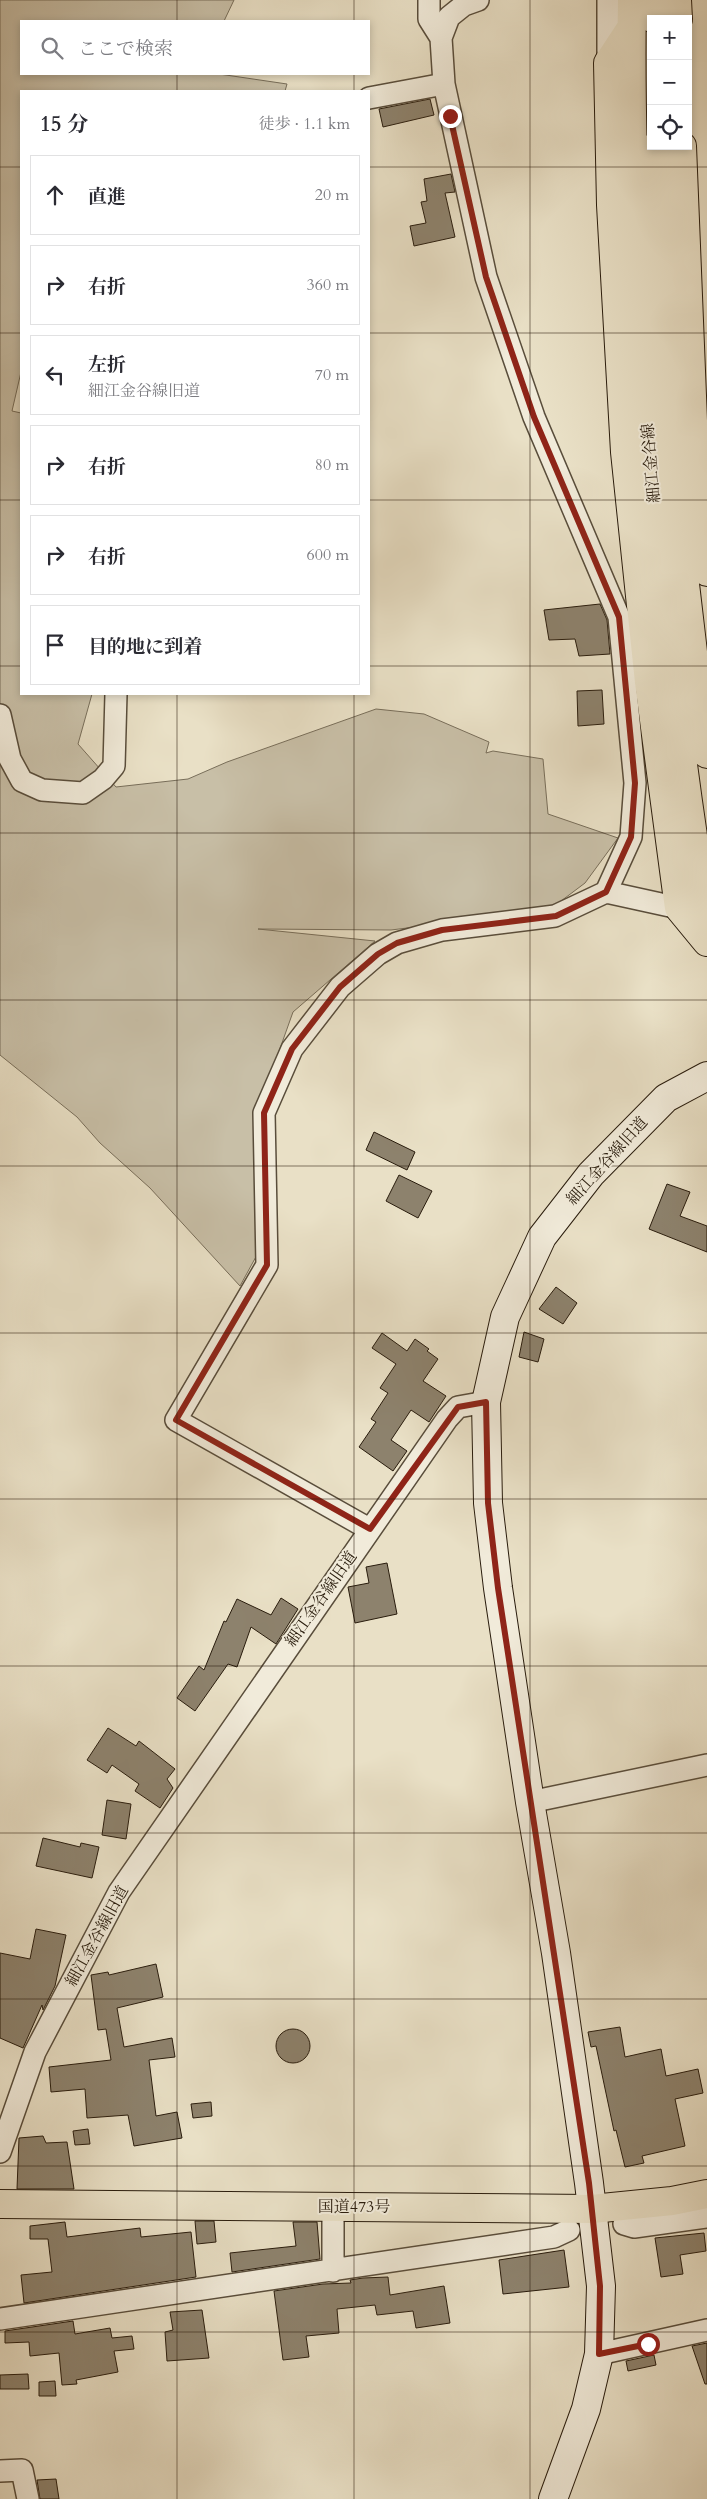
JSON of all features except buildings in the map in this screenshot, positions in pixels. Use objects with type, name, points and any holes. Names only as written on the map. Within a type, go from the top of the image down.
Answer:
[{"type":"main road","name":"細江金谷線","points":[[632,0],[643,24]]},
{"type":"main road","name":"細江金谷線","points":[[654,0],[643,24],[638,288],[648,427],[674,689],[696,862],[707,924]]},
{"type":"main road","points":[[677,0],[678,15]]},
{"type":"main road","points":[[643,24],[608,63],[611,215],[625,452],[649,682],[679,908],[707,942]]},
{"type":"main road","name":"細江金谷線","points":[[656,150],[661,283],[675,486],[697,688],[707,754]]},
{"type":"main road","points":[[682,150],[695,472],[707,572]]},
{"type":"main road","name":"国道473号","points":[[0,2204],[592,2209],[672,2201],[707,2194]]},
{"type":"street","points":[[429,0],[429,19],[441,38]]},
{"type":"street","points":[[478,0],[464,6],[449,17],[441,38],[444,84],[486,277],[534,417],[619,617],[635,783],[631,837],[606,892]]},
{"type":"street","points":[[608,0],[608,63]]},
{"type":"street","points":[[370,98],[444,84]]},
{"type":"street","points":[[0,715],[10,759],[22,781],[42,790],[83,792],[103,779],[114,766],[116,695]]},
{"type":"street","points":[[370,1529],[176,1420],[267,1265],[264,1113],[292,1049],[340,987],[378,954],[397,943],[442,930],[556,916],[606,892],[679,908]]},
{"type":"street","name":"細江金谷線旧道","points":[[0,2152],[35,2052],[119,1892],[370,1529],[458,1407],[486,1402],[505,1317],[542,1237],[591,1174],[666,1098],[707,1076]]},
{"type":"street","points":[[486,1402],[488,1503],[530,1802],[556,1954],[592,2209],[600,2286],[599,2354],[586,2409],[554,2499]]},
{"type":"street","points":[[530,1802],[707,1766]]},
{"type":"street","points":[[333,2207],[333,2271]]},
{"type":"street","points":[[624,2224],[634,2227],[707,2217]]},
{"type":"street","points":[[0,2319],[554,2237],[569,2230]]},
{"type":"street","points":[[599,2354],[707,2330]]},
{"type":"street","points":[[0,2471],[22,2470],[28,2499]]},
{"type":"shaded area","points":[[0,0],[234,0],[224,20],[20,20],[20,75],[226,75],[287,84],[285,90],[20,90],[20,376],[12,411],[20,413],[20,695],[92,695],[78,744],[116,787],[188,779],[227,762],[376,709],[424,714],[489,742],[486,753],[493,751],[543,759],[548,814],[618,838],[585,883],[557,904],[511,915],[391,930],[258,929],[375,941],[293,1012],[261,1102],[258,1253],[240,1286],[150,1188],[100,1143],[77,1117],[0,1055]]},
{"type":"route","points":[[450,116],[486,277],[534,417],[619,617],[635,783],[631,837],[606,892],[556,916],[442,930],[397,943],[378,954],[340,987],[292,1049],[264,1113],[267,1265],[176,1420],[370,1529],[447,1419],[458,1407],[464,1404],[486,1402],[488,1503],[498,1588],[522,1736],[530,1802],[556,1954],[589,2183],[600,2286],[599,2354],[648,2344]]}]
